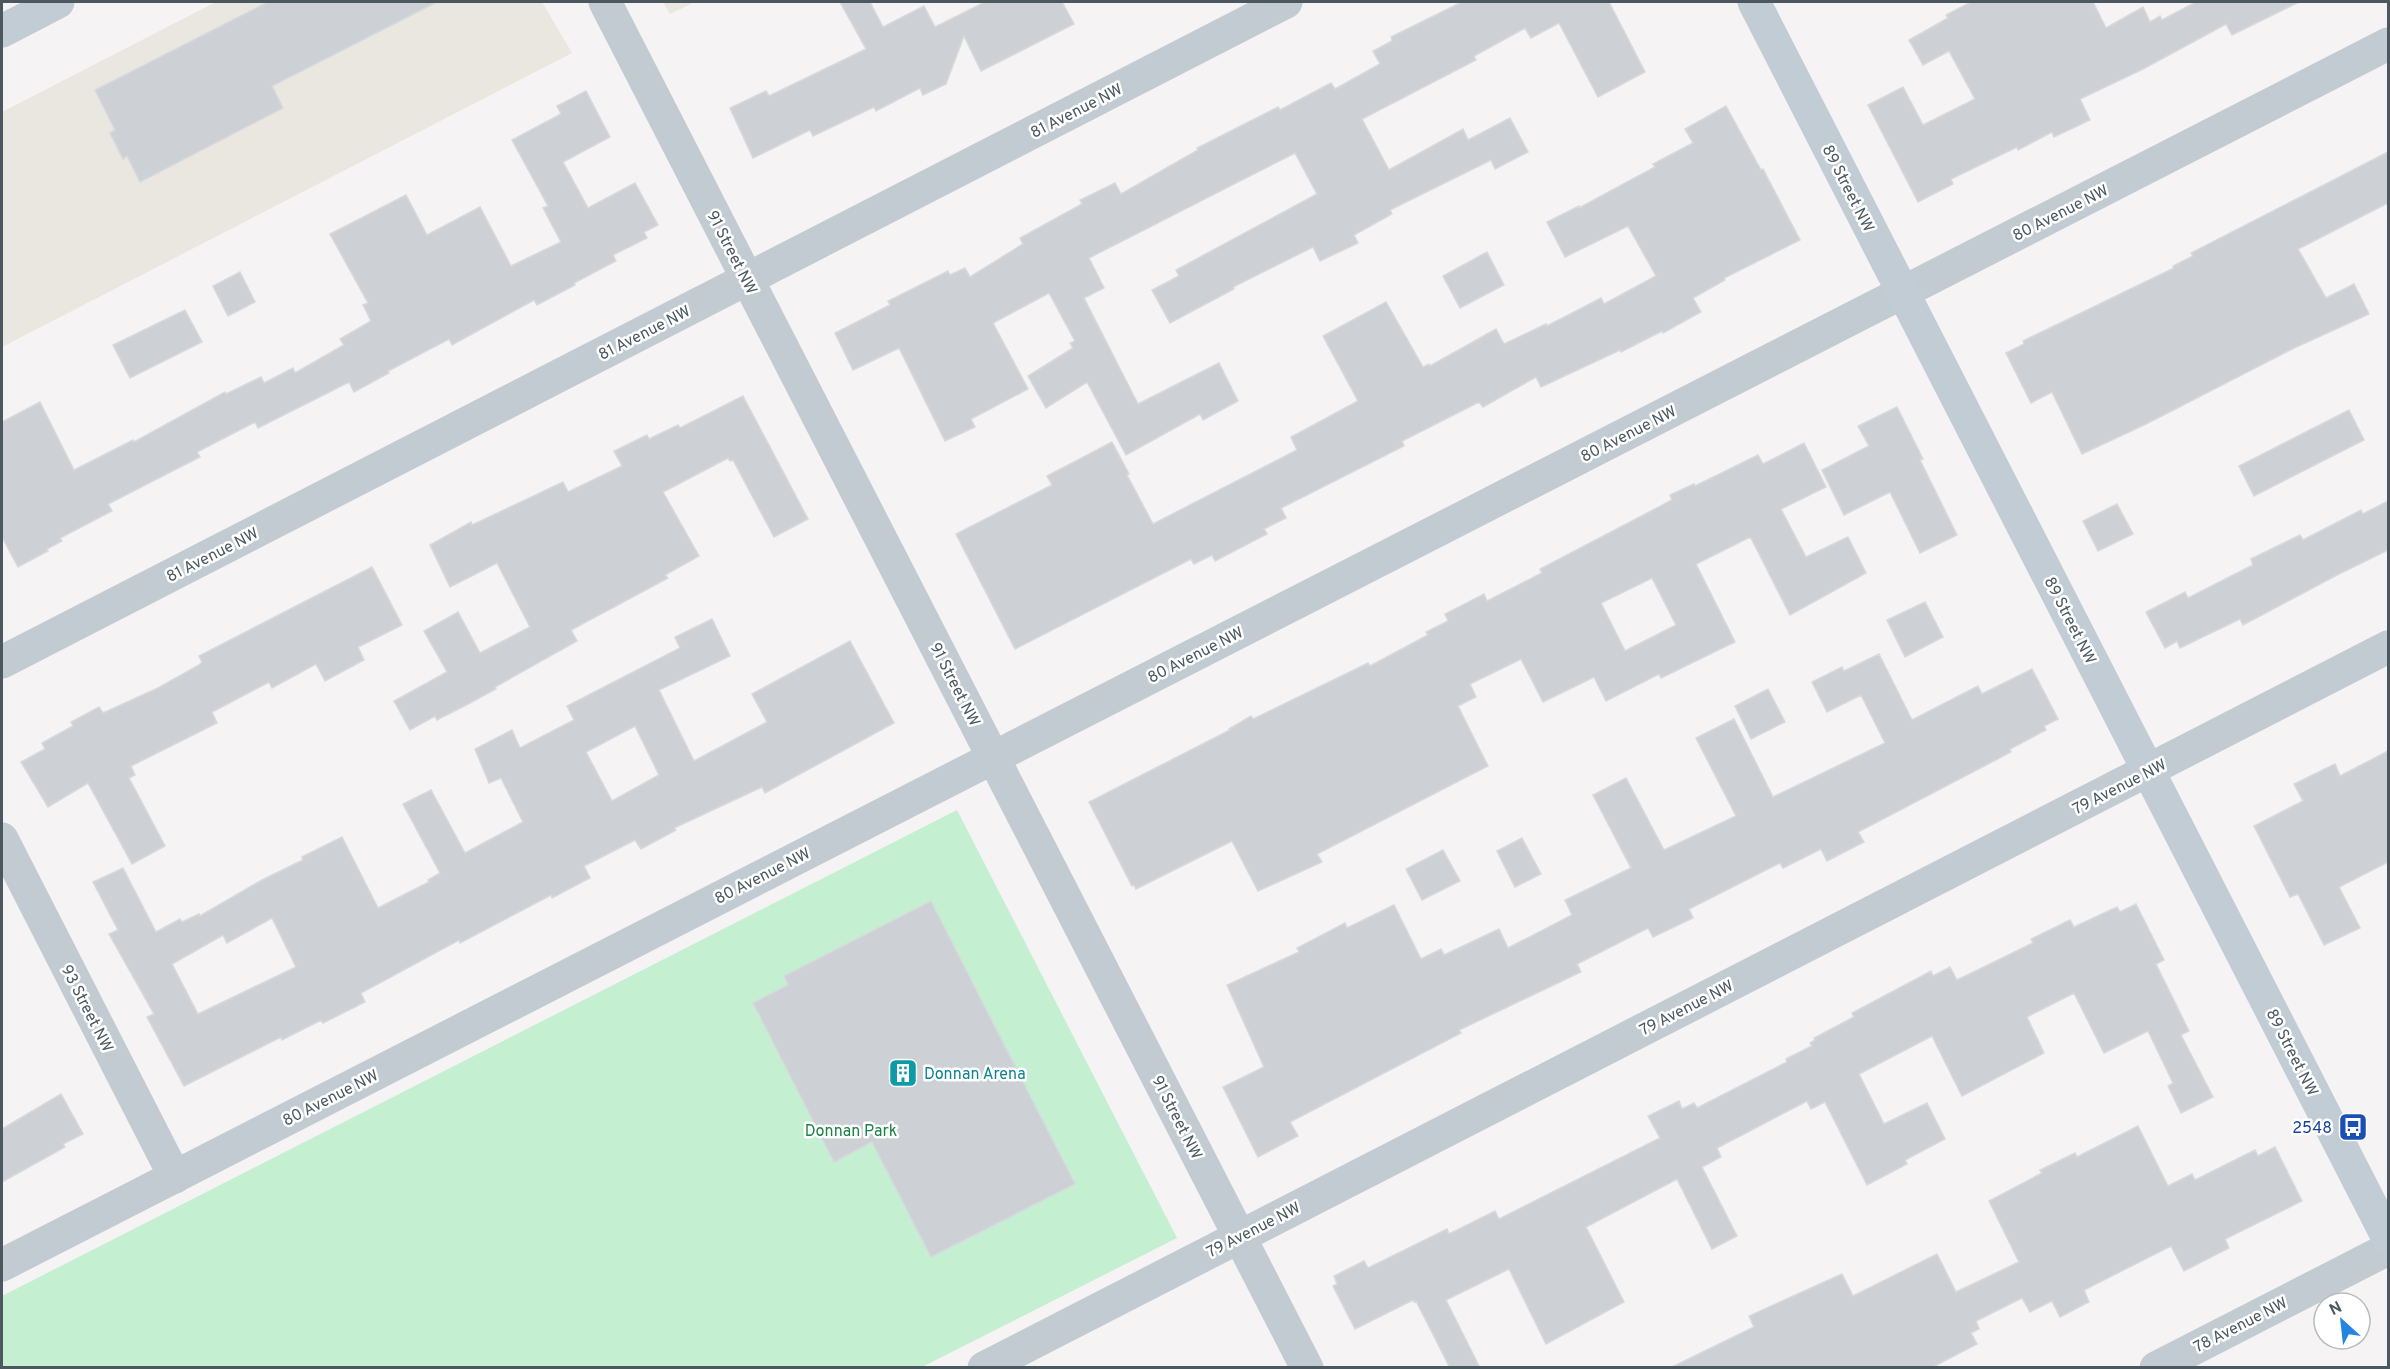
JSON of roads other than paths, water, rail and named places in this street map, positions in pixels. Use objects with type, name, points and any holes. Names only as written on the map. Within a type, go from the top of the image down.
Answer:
[{"type":"street","points":[[2,31],[58,2]]},
{"type":"street","name":"91 Street NW","points":[[604,2],[1307,1368]]},
{"type":"street","name":"81 Avenue NW","points":[[2,662],[1286,2]]},
{"type":"street","name":"89 Street NW","points":[[1754,2],[2388,1238]]},
{"type":"street","name":"80 Avenue NW","points":[[2,1265],[2388,44]]},
{"type":"street","name":"79 Avenue NW","points":[[984,1368],[2388,647]]},
{"type":"street","name":"93 Street NW","points":[[2,839],[175,1177]]},
{"type":"street","name":"78 Avenue NW","points":[[2156,1368],[2388,1249]]},
{"type":"place","name":"Donnan Arena","points":[[903,1073]]},
{"type":"place","name":"2548","points":[[2353,1127]]},
{"type":"park label","name":"Donnan Park","points":[[851,1130]]}]
